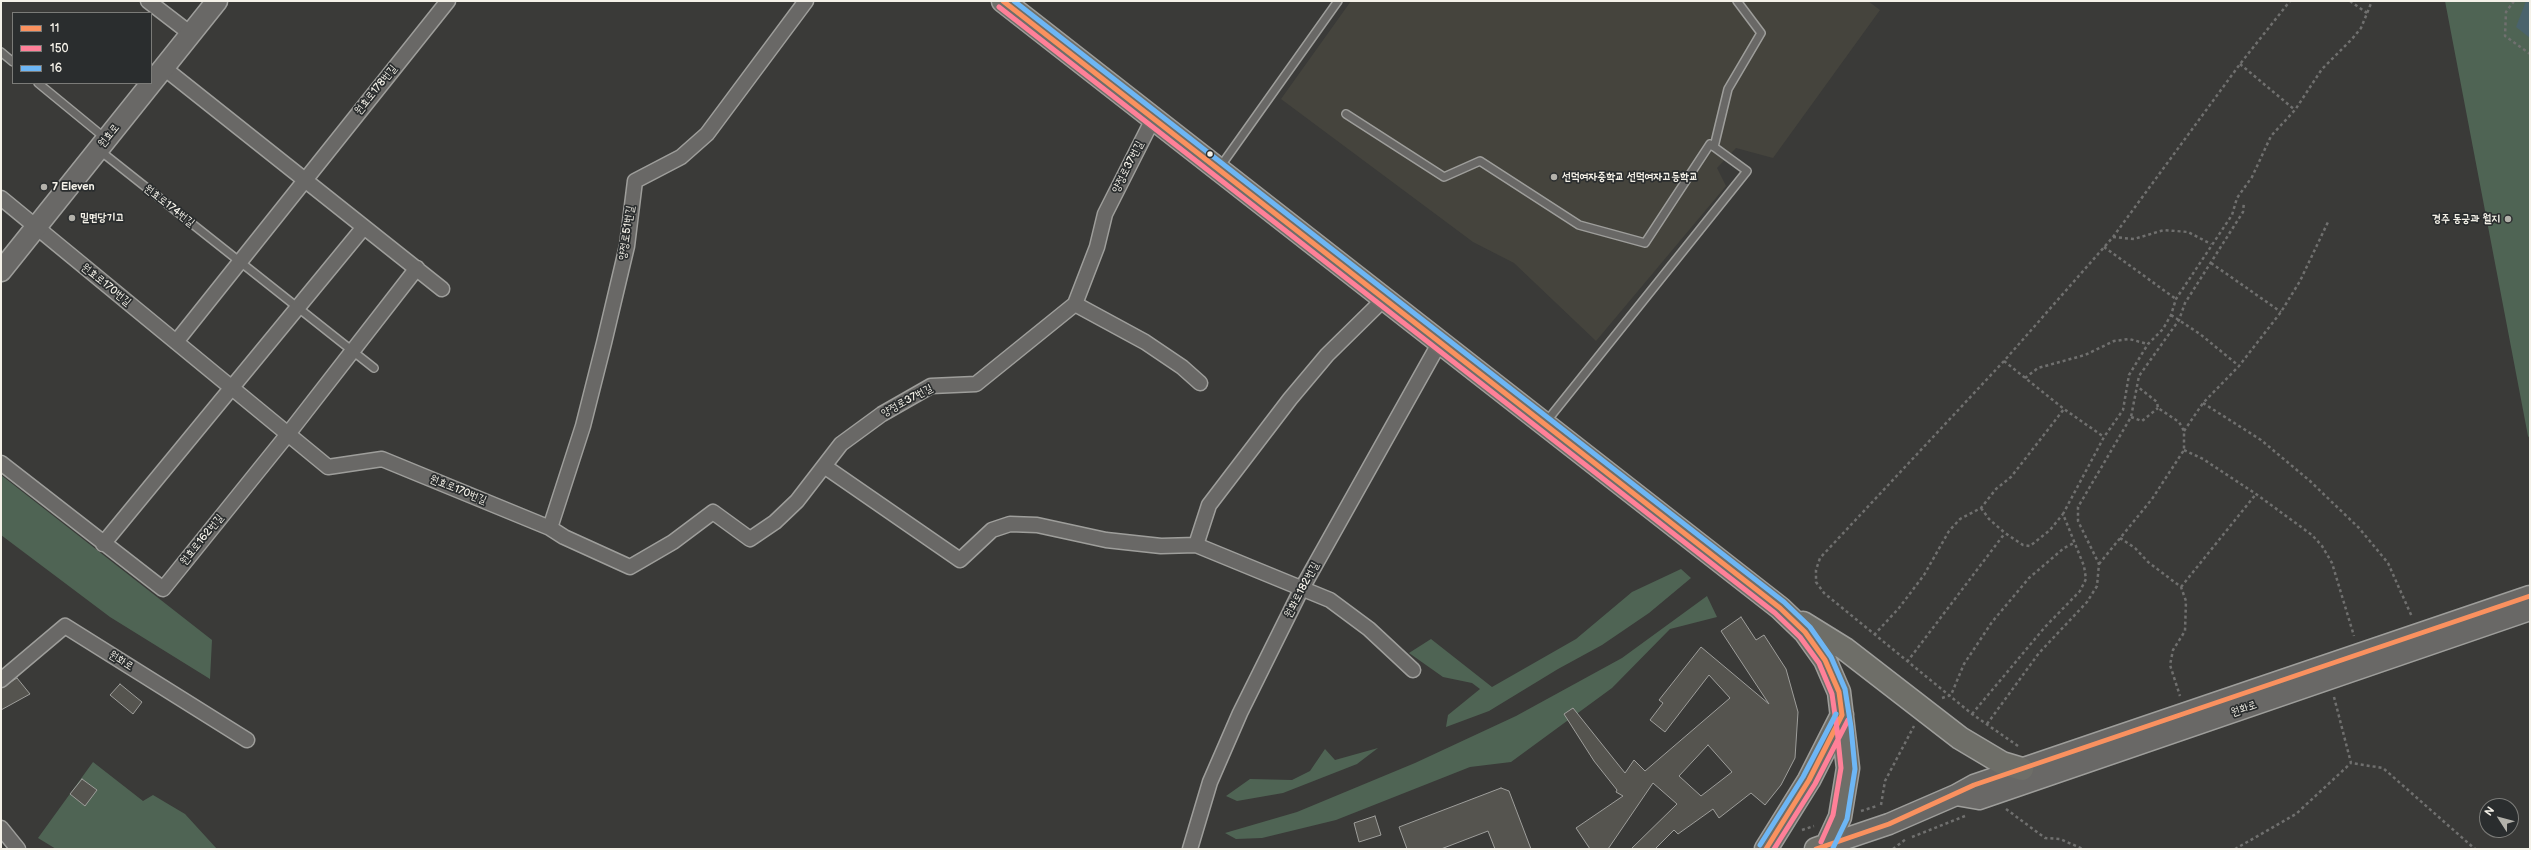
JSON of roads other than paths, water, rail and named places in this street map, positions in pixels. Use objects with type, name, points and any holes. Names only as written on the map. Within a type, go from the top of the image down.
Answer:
[{"type":"main road","points":[[1003,1],[1154,116],[1384,299],[1780,608],[1845,649],[1926,710],[1960,738],[2002,763],[2022,759]]},
{"type":"main road","points":[[1780,608],[1804,632],[1825,660],[1839,692],[1848,768],[1840,817],[1823,848]]},
{"type":"main road","points":[[1766,849],[1809,780],[1842,715]]},
{"type":"street","points":[[148,1],[191,34]]},
{"type":"street","name":"원효로","points":[[152,83],[217,1]]},
{"type":"street","name":"원효로178번길","points":[[305,179],[448,1]]},
{"type":"street","name":"양정로51번길","points":[[550,528],[583,426],[604,343],[627,246],[635,181],[681,157],[707,134],[806,1]]},
{"type":"street","points":[[164,68],[442,289]]},
{"type":"street","name":"원효로","points":[[1,271],[151,84]]},
{"type":"street","name":"양정로37번길","points":[[630,567],[674,542],[713,512],[750,539],[781,517],[797,500],[841,444],[882,414],[931,386],[976,384],[1076,304],[1097,247],[1105,214],[1154,116]]},
{"type":"street","points":[[176,342],[305,179]]},
{"type":"street","name":"원효로170번길","points":[[1,198],[328,467],[382,458],[550,528],[564,537],[630,567]]},
{"type":"street","points":[[103,544],[233,388],[364,226]]},
{"type":"street","points":[[288,434],[417,268]]},
{"type":"street","points":[[1196,545],[1209,505],[1290,399],[1327,355],[1384,299]]},
{"type":"street","points":[[1076,304],[1145,342],[1182,367],[1200,383]]},
{"type":"street","name":"원화로182번길","points":[[1190,849],[1210,782],[1240,713],[1301,590],[1440,342]]},
{"type":"street","name":"원효로162번길","points":[[1,463],[103,544],[163,589],[288,434]]},
{"type":"street","points":[[824,466],[960,560],[992,530],[1010,524],[1037,525],[1106,540],[1161,546],[1196,545],[1301,590],[1330,600],[1369,629],[1413,670]]},
{"type":"street","name":"원화로","points":[[1823,848],[1889,824],[1956,795],[2022,759],[2530,596]]},
{"type":"street","name":"원화로","points":[[1956,795],[1978,799],[2530,610]]},
{"type":"street","name":"원화로","points":[[1,680],[65,626],[247,740]]},
{"type":"street","points":[[1,828],[18,849]]},
{"type":"lane","points":[[1219,168],[1338,1]]},
{"type":"lane","points":[[1714,147],[1728,89],[1761,33],[1737,1]]},
{"type":"lane","points":[[1,52],[12,61]]},
{"type":"lane","name":"원효로174번길","points":[[39,84],[103,144],[240,262],[374,368]]},
{"type":"lane","points":[[1346,114],[1444,177],[1480,161],[1579,225],[1645,243],[1710,144],[1747,171],[1544,424]]},
{"type":"water","points":[[2526,1],[2530,1],[2530,38],[2516,27]]},
{"type":"place","name":"선덕여자중학교 선덕여자고등학교","points":[[1554,177]]},
{"type":"place","name":"7 Eleven","points":[[44,187]]},
{"type":"place","name":"밀면당기고","points":[[72,218]]},
{"type":"place","name":"경주 동궁과 월지","points":[[2508,219]]}]
